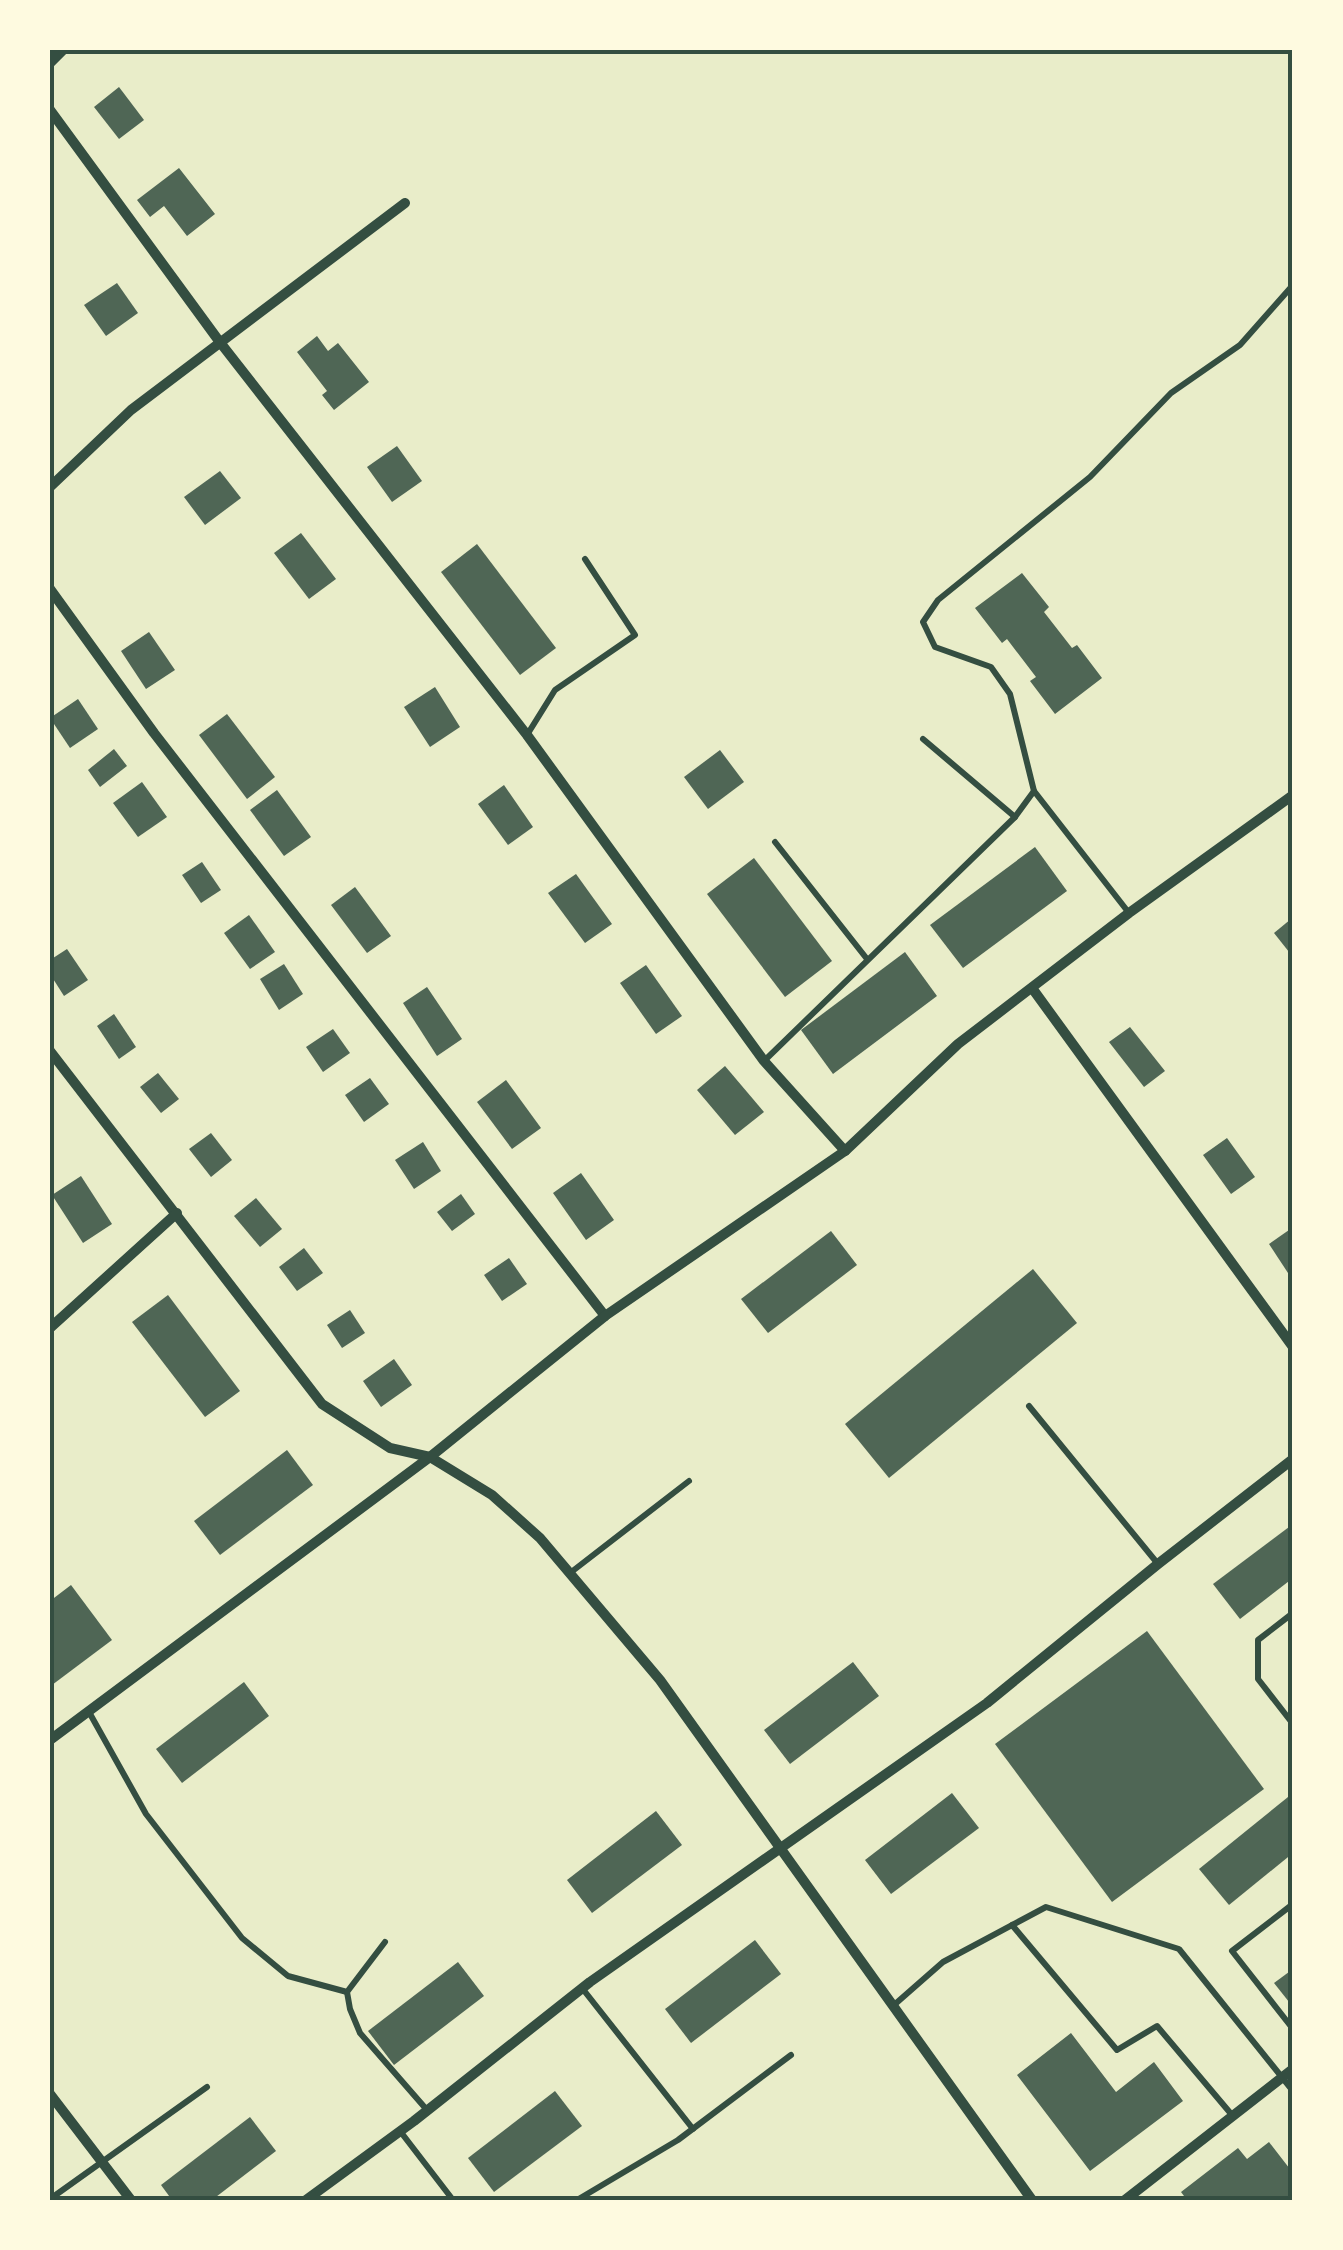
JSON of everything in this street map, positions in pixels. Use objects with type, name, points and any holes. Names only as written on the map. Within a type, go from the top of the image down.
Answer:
[{"type":"street","points":[[50,62],[63,50]]},
{"type":"street","points":[[50,110],[219,341],[527,735],[764,1061],[845,1151]]},
{"type":"street","points":[[50,486],[131,410],[405,203]]},
{"type":"street","points":[[50,589],[154,733],[605,1316]]},
{"type":"street","points":[[50,1740],[430,1458],[605,1316],[845,1151],[958,1044],[1128,913],[1293,794]]},
{"type":"street","points":[[1032,988],[1293,1347]]},
{"type":"street","points":[[50,1051],[322,1404],[390,1448],[430,1458],[492,1494],[540,1538],[570,1573],[660,1680],[1032,2200]]},
{"type":"street","points":[[50,1328],[177,1214]]},
{"type":"street","points":[[306,2200],[582,1988],[988,1702],[1293,1459]]},
{"type":"street","points":[[1125,2200],[1293,2069]]},
{"type":"street","points":[[50,2094],[131,2200]]},
{"type":"lane","points":[[1128,913],[1034,791],[1010,694],[991,667],[935,647],[923,622],[938,600],[1090,478],[1171,393],[1240,345],[1293,285]]},
{"type":"lane","points":[[527,735],[555,690],[635,635],[585,559]]},
{"type":"lane","points":[[923,739],[1015,816]]},
{"type":"lane","points":[[764,1061],[1015,816],[1034,791]]},
{"type":"lane","points":[[776,842],[866,959]]},
{"type":"lane","points":[[1029,1406],[1158,1564]]},
{"type":"lane","points":[[570,1573],[688,1481]]},
{"type":"lane","points":[[1293,1613],[1258,1640],[1258,1679],[1293,1724]]},
{"type":"lane","points":[[88,1712],[146,1814],[242,1938],[288,1976],[347,1992]]},
{"type":"lane","points":[[1293,1904],[1232,1951],[1293,2029]]},
{"type":"lane","points":[[893,2006],[943,1962],[1046,1907],[1179,1949],[1293,2091]]},
{"type":"lane","points":[[1012,1925],[1117,2050],[1157,2026],[1233,2116]]},
{"type":"lane","points":[[386,1942],[347,1992],[350,2009],[360,2034],[428,2110]]},
{"type":"lane","points":[[582,1988],[692,2129]]},
{"type":"lane","points":[[577,2200],[692,2129],[791,2055]]},
{"type":"lane","points":[[50,2199],[208,2087]]},
{"type":"lane","points":[[400,2131],[452,2200]]},
{"type":"building","points":[[119,87],[144,120],[119,139],[94,107]]},
{"type":"building","points":[[179,168],[215,214],[187,236],[164,206],[150,217],[137,200]]},
{"type":"building","points":[[117,283],[138,313],[106,336],[84,305]]},
{"type":"building","points":[[317,336],[328,351],[338,343],[369,382],[334,410],[322,395],[327,391],[297,352]]},
{"type":"building","points":[[397,446],[422,481],[392,502],[367,467]]},
{"type":"building","points":[[220,471],[241,498],[205,525],[184,497]]},
{"type":"building","points":[[301,533],[336,579],[309,599],[274,553]]},
{"type":"building","points":[[477,544],[556,648],[520,675],[441,572]]},
{"type":"building","points":[[1022,573],[1049,607],[1044,612],[1072,648],[1077,645],[1102,678],[1055,714],[1030,681],[1036,677],[1007,639],[1002,643],[975,608]]},
{"type":"building","points":[[149,632],[175,670],[146,689],[121,651]]},
{"type":"building","points":[[435,687],[460,727],[430,747],[404,707]]},
{"type":"building","points":[[78,699],[98,729],[70,748],[50,718]]},
{"type":"building","points":[[227,714],[275,777],[247,799],[199,735]]},
{"type":"building","points":[[114,749],[127,766],[100,787],[88,770]]},
{"type":"building","points":[[720,750],[744,782],[708,809],[684,777]]},
{"type":"building","points":[[142,782],[167,817],[138,837],[113,803]]},
{"type":"building","points":[[504,785],[533,827],[508,845],[478,804]]},
{"type":"building","points":[[277,790],[311,837],[284,856],[250,810]]},
{"type":"building","points":[[1035,847],[1067,891],[963,968],[930,925]]},
{"type":"building","points":[[754,858],[832,961],[785,997],[707,894]]},
{"type":"building","points":[[202,862],[221,890],[201,903],[182,875]]},
{"type":"building","points":[[576,874],[612,924],[585,943],[548,893]]},
{"type":"building","points":[[355,887],[391,936],[367,953],[331,905]]},
{"type":"building","points":[[249,915],[275,952],[250,969],[224,933]]},
{"type":"building","points":[[1293,921],[1293,957],[1274,933]]},
{"type":"building","points":[[67,949],[88,980],[64,996],[50,974],[50,960]]},
{"type":"building","points":[[905,952],[937,996],[833,1074],[801,1030]]},
{"type":"building","points":[[284,964],[303,994],[279,1010],[260,979]]},
{"type":"building","points":[[646,965],[682,1016],[656,1034],[620,983]]},
{"type":"building","points":[[427,987],[462,1039],[437,1056],[403,1003]]},
{"type":"building","points":[[114,1014],[136,1047],[119,1059],[97,1026]]},
{"type":"building","points":[[1130,1027],[1165,1071],[1144,1087],[1109,1042]]},
{"type":"building","points":[[333,1029],[350,1053],[323,1072],[306,1047]]},
{"type":"building","points":[[725,1066],[764,1112],[735,1135],[697,1090]]},
{"type":"building","points":[[158,1073],[179,1099],[161,1113],[140,1087]]},
{"type":"building","points":[[370,1078],[389,1104],[364,1122],[345,1095]]},
{"type":"building","points":[[506,1080],[541,1128],[512,1149],[477,1102]]},
{"type":"building","points":[[211,1133],[232,1160],[211,1177],[189,1149]]},
{"type":"building","points":[[1227,1138],[1255,1177],[1231,1194],[1203,1155]]},
{"type":"building","points":[[423,1142],[441,1171],[414,1189],[395,1160]]},
{"type":"building","points":[[581,1173],[614,1220],[586,1240],[553,1193]]},
{"type":"building","points":[[81,1176],[112,1224],[83,1243],[52,1195]]},
{"type":"building","points":[[461,1194],[475,1214],[452,1231],[437,1212]]},
{"type":"building","points":[[256,1198],[282,1229],[260,1247],[234,1216]]},
{"type":"building","points":[[1289,1230],[1293,1235],[1293,1270],[1288,1273],[1269,1244]]},
{"type":"building","points":[[831,1231],[857,1265],[768,1333],[741,1299]]},
{"type":"building","points":[[304,1248],[323,1273],[297,1291],[279,1267]]},
{"type":"building","points":[[509,1258],[527,1284],[502,1301],[484,1275]]},
{"type":"building","points":[[1033,1269],[1077,1323],[889,1478],[845,1424]]},
{"type":"building","points":[[168,1295],[240,1391],[205,1417],[132,1322]]},
{"type":"building","points":[[350,1310],[365,1333],[342,1348],[327,1325]]},
{"type":"building","points":[[394,1359],[412,1385],[381,1407],[363,1381]]},
{"type":"building","points":[[287,1450],[313,1485],[220,1555],[194,1521]]},
{"type":"building","points":[[1293,1524],[1293,1578],[1240,1619],[1213,1584]]},
{"type":"building","points":[[71,1585],[112,1640],[52,1685],[50,1601]]},
{"type":"building","points":[[1147,1631],[1264,1789],[1112,1902],[995,1744]]},
{"type":"building","points":[[853,1662],[879,1696],[790,1764],[764,1730]]},
{"type":"building","points":[[244,1682],[269,1716],[182,1783],[156,1749]]},
{"type":"building","points":[[952,1793],[979,1828],[891,1894],[865,1860]]},
{"type":"building","points":[[1293,1793],[1293,1853],[1229,1905],[1199,1869]]},
{"type":"building","points":[[656,1811],[682,1845],[592,1913],[567,1880]]},
{"type":"building","points":[[755,1940],[781,1974],[691,2043],[665,2009]]},
{"type":"building","points":[[458,1962],[484,1996],[394,2065],[368,2031]]},
{"type":"building","points":[[1293,1969],[1293,2007],[1274,1983]]},
{"type":"building","points":[[1071,2033],[1116,2092],[1154,2062],[1183,2101],[1090,2171],[1017,2075]]},
{"type":"building","points":[[555,2091],[582,2126],[494,2192],[468,2158]]},
{"type":"building","points":[[250,2117],[276,2151],[212,2200],[172,2200],[161,2185]]},
{"type":"building","points":[[1269,2142],[1293,2173],[1293,2200],[1187,2200],[1181,2192],[1238,2148],[1247,2159]]}]
